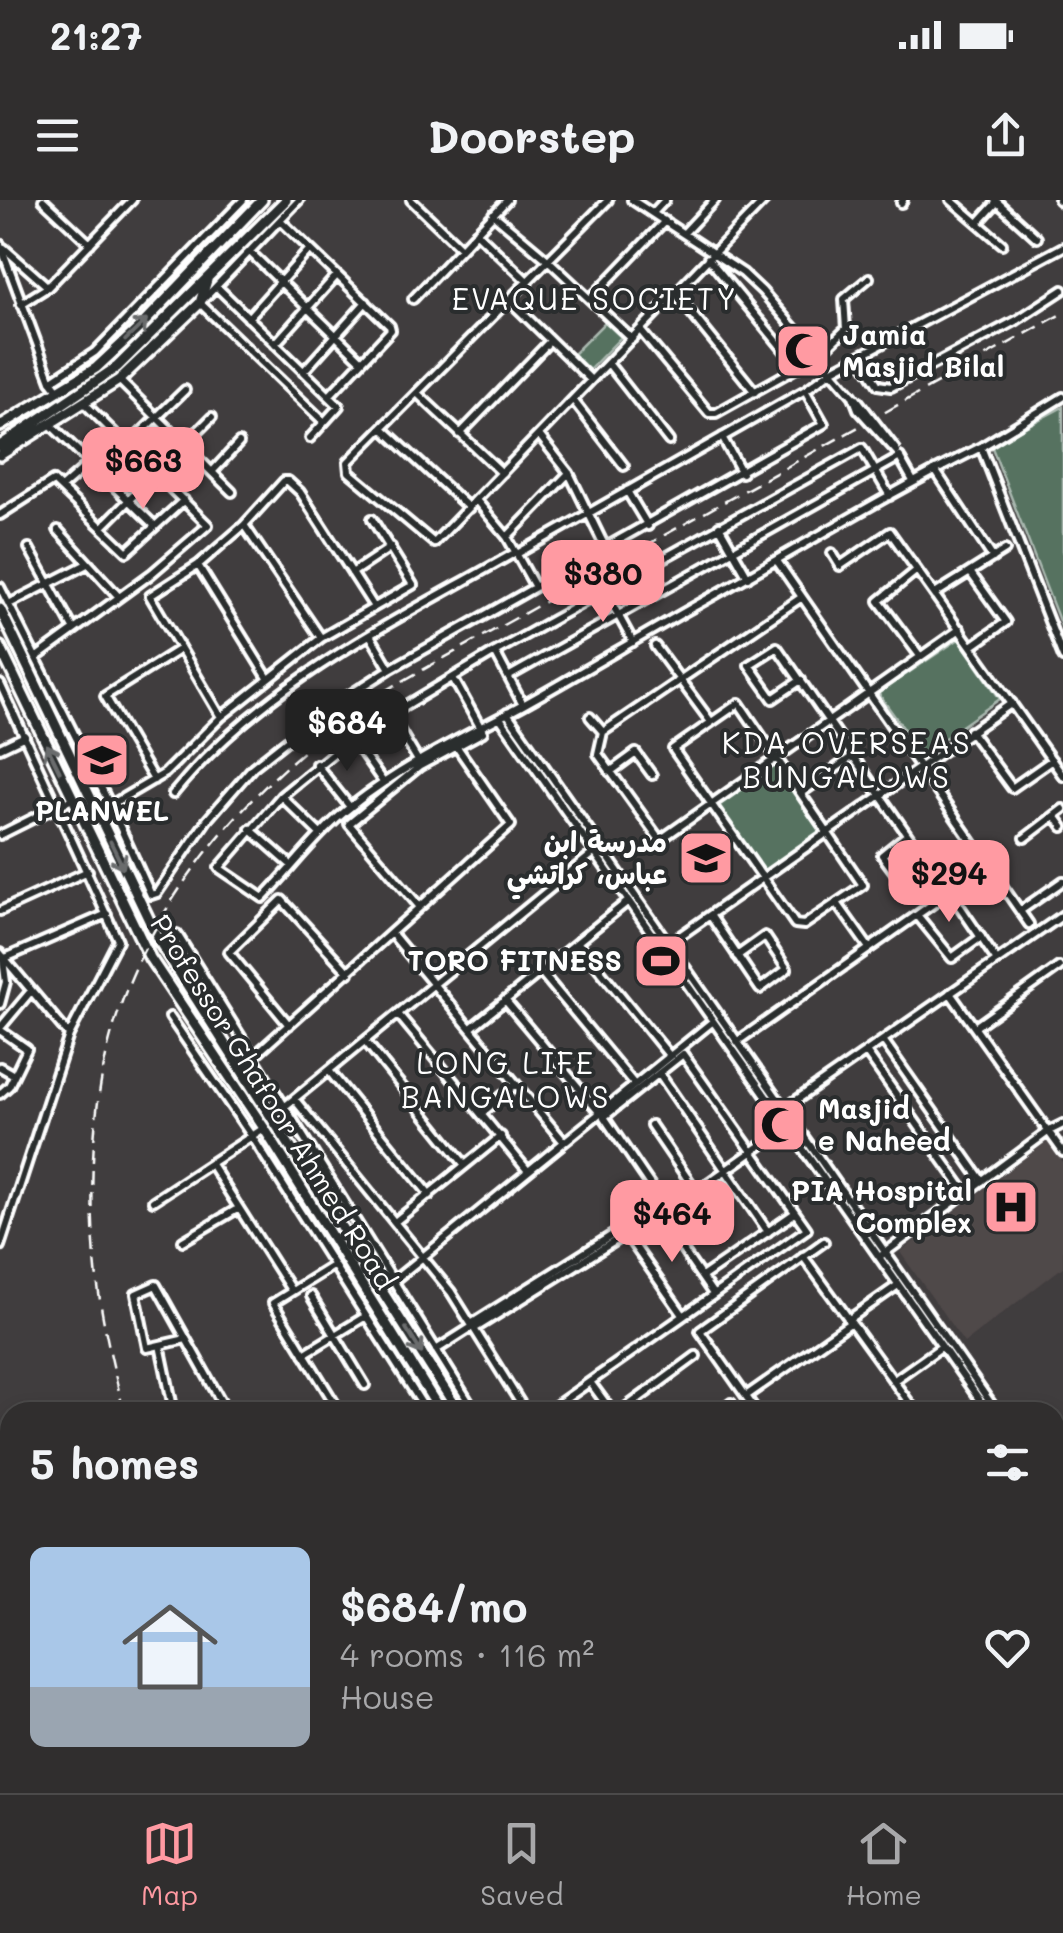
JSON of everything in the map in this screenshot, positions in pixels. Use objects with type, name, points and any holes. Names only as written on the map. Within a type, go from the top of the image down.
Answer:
[{"type":"main road","points":[[0,426],[55,385],[96,368],[262,200]]},
{"type":"main road","points":[[0,446],[117,367],[286,200]]},
{"type":"main road","points":[[0,455],[119,380],[200,303],[208,278]]},
{"type":"main road","points":[[4,603],[53,720],[158,940],[453,1402]]},
{"type":"main road","name":"Professor Ghafoor Ahmed Road","points":[[0,647],[4,663],[150,958],[264,1128],[434,1402]]},
{"type":"main road","points":[[38,726],[53,720]]},
{"type":"main road","points":[[367,1292],[378,1286]]},
{"type":"street","points":[[43,200],[90,244]]},
{"type":"street","points":[[21,304],[48,287],[131,200]]},
{"type":"street","points":[[0,244],[55,385],[95,352],[243,200]]},
{"type":"street","points":[[299,200],[200,303],[324,422]]},
{"type":"street","points":[[411,200],[460,248]]},
{"type":"street","points":[[413,299],[506,200]]},
{"type":"street","points":[[608,200],[348,462],[349,472],[434,544],[765,200]]},
{"type":"street","points":[[632,200],[762,291],[854,396],[858,409],[898,455],[913,481]]},
{"type":"street","points":[[653,213],[666,200]]},
{"type":"street","points":[[684,234],[716,200]]},
{"type":"street","points":[[952,200],[1002,244]]},
{"type":"street","points":[[978,223],[997,201],[1037,238]]},
{"type":"street","points":[[493,214],[632,339]]},
{"type":"street","points":[[281,221],[391,328],[328,396]]},
{"type":"street","points":[[590,299],[665,221]]},
{"type":"street","points":[[476,232],[528,282]]},
{"type":"street","points":[[0,244],[48,287]]},
{"type":"street","points":[[173,794],[224,738],[297,678],[805,390],[831,371],[1063,247]]},
{"type":"street","points":[[248,318],[310,249]]},
{"type":"street","points":[[251,253],[362,361]]},
{"type":"street","points":[[711,256],[798,368]]},
{"type":"street","points":[[274,344],[337,275]]},
{"type":"street","points":[[640,330],[712,414],[818,356],[846,330],[844,299],[869,278]]},
{"type":"street","points":[[217,288],[339,407],[310,438]]},
{"type":"street","points":[[859,356],[878,385],[891,387],[1017,320],[1063,290]]},
{"type":"street","points":[[675,293],[756,392]]},
{"type":"street","points":[[510,301],[592,380]]},
{"type":"street","points":[[303,372],[366,302]]},
{"type":"street","points":[[460,434],[550,340]]},
{"type":"street","points":[[608,363],[669,441]]},
{"type":"street","points":[[119,380],[232,492]]},
{"type":"street","points":[[128,446],[185,390]]},
{"type":"street","points":[[0,587],[4,603],[37,657],[151,895],[252,767],[323,712],[390,669],[824,424],[805,390]]},
{"type":"street","points":[[417,393],[502,472]]},
{"type":"street","points":[[890,496],[862,448],[720,526],[495,652],[352,738],[281,796],[219,868],[263,898],[320,834],[416,759],[523,705],[778,561],[890,496],[913,481],[981,446],[1063,397]]},
{"type":"street","points":[[572,400],[624,466]]},
{"type":"street","points":[[37,657],[207,528],[208,522],[83,402]]},
{"type":"street","points":[[103,526],[212,417]]},
{"type":"street","points":[[49,423],[155,526]]},
{"type":"street","points":[[382,428],[468,508]]},
{"type":"street","points":[[539,435],[569,473],[606,549]]},
{"type":"street","points":[[722,437],[742,473]]},
{"type":"street","points":[[62,488],[118,438]]},
{"type":"street","points":[[212,472],[240,442]]},
{"type":"street","points":[[981,446],[1063,657]]},
{"type":"street","points":[[508,677],[898,455]]},
{"type":"street","points":[[935,470],[993,558]]},
{"type":"street","points":[[507,536],[569,473]]},
{"type":"street","points":[[220,717],[150,596],[198,566],[288,480],[300,492],[374,607]]},
{"type":"street","points":[[0,515],[52,481],[127,552],[184,500]]},
{"type":"street","points":[[627,491],[648,526]]},
{"type":"street","points":[[476,500],[507,536],[535,587]]},
{"type":"street","points":[[97,812],[154,780],[220,717],[321,638],[414,583],[372,519]]},
{"type":"street","points":[[244,526],[321,638]]},
{"type":"street","points":[[720,526],[748,577]]},
{"type":"street","points":[[58,530],[120,597]]},
{"type":"street","points":[[832,553],[840,566],[890,532],[1063,776]]},
{"type":"street","points":[[352,573],[391,547]]},
{"type":"street","points":[[30,548],[74,630]]},
{"type":"street","points":[[935,594],[1005,550]]},
{"type":"street","points":[[778,561],[1029,924]]},
{"type":"street","points":[[4,603],[50,585],[87,564]]},
{"type":"street","points":[[198,566],[268,678]]},
{"type":"street","points":[[917,570],[879,601],[920,656]]},
{"type":"street","points":[[970,572],[1006,622],[972,646]]},
{"type":"street","points":[[605,592],[633,642]]},
{"type":"street","points":[[802,596],[602,732],[598,754],[660,840],[960,629]]},
{"type":"street","points":[[370,635],[390,669]]},
{"type":"street","points":[[656,646],[711,722]]},
{"type":"street","points":[[801,680],[773,699],[749,665],[777,646],[801,680],[827,721],[880,794],[930,867],[905,886],[882,856],[908,835]]},
{"type":"street","points":[[154,780],[105,696],[180,649]]},
{"type":"street","points":[[495,652],[523,705]]},
{"type":"street","points":[[420,906],[349,824],[420,766],[483,732],[454,678]]},
{"type":"street","points":[[0,684],[118,940],[69,1035],[0,1246]]},
{"type":"street","points":[[739,703],[863,885],[804,926],[795,924],[674,748],[711,722],[739,703]]},
{"type":"street","points":[[670,943],[1012,703]]},
{"type":"street","points":[[390,714],[416,759]]},
{"type":"street","points":[[503,715],[670,943],[785,1108],[791,1124]]},
{"type":"street","points":[[503,715],[628,902],[712,1022],[791,1124],[981,1402]]},
{"type":"street","points":[[590,717],[602,732]]},
{"type":"street","points":[[970,731],[1012,788],[1052,760]]},
{"type":"street","points":[[0,748],[25,736]]},
{"type":"street","points":[[352,738],[383,782]]},
{"type":"street","points":[[254,1056],[511,824],[457,746]]},
{"type":"street","points":[[610,772],[636,753],[652,775]]},
{"type":"street","points":[[801,794],[853,756]]},
{"type":"street","points":[[316,764],[350,807]]},
{"type":"street","points":[[281,796],[320,834]]},
{"type":"street","points":[[0,835],[72,799]]},
{"type":"street","points":[[1025,838],[1063,810]]},
{"type":"street","points":[[1054,816],[1063,827]]},
{"type":"street","points":[[250,829],[291,865]]},
{"type":"street","points":[[272,1116],[601,847]]},
{"type":"street","points":[[738,1041],[988,865]]},
{"type":"street","points":[[0,910],[88,871]]},
{"type":"street","points":[[1020,911],[1063,881]]},
{"type":"street","points":[[950,892],[997,961]]},
{"type":"street","points":[[289,1025],[228,952],[282,900],[349,974]]},
{"type":"street","points":[[470,1028],[628,902]]},
{"type":"street","points":[[837,903],[868,948]]},
{"type":"street","points":[[2,956],[107,914]]},
{"type":"street","points":[[917,914],[952,958],[981,938]]},
{"type":"street","points":[[710,915],[737,956],[760,989],[787,970],[765,936],[737,956]]},
{"type":"street","points":[[785,1108],[1063,915]]},
{"type":"street","points":[[177,934],[469,1402]]},
{"type":"street","points":[[392,934],[564,1142]]},
{"type":"street","points":[[578,943],[669,1056]]},
{"type":"street","points":[[2,956],[69,1035]]},
{"type":"street","points":[[1,1000],[6,982],[2,956]]},
{"type":"street","points":[[974,1027],[1059,967]]},
{"type":"street","points":[[541,972],[634,1084]]},
{"type":"street","points":[[0,1094],[27,1049],[0,1028],[31,991]]},
{"type":"street","points":[[950,993],[1063,1152]]},
{"type":"street","points":[[505,1000],[600,1113]]},
{"type":"street","points":[[398,1014],[528,1171]]},
{"type":"street","points":[[170,1017],[421,1402]]},
{"type":"street","points":[[392,1282],[712,1022]]},
{"type":"street","points":[[883,1040],[982,1181]]},
{"type":"street","points":[[366,1042],[465,1165]]},
{"type":"street","points":[[866,1052],[966,1193]]},
{"type":"street","points":[[561,1402],[807,1230],[683,1054],[604,1116],[668,1211]]},
{"type":"street","points":[[0,1067],[14,1075]]},
{"type":"street","points":[[330,1072],[430,1195]]},
{"type":"street","points":[[659,1073],[768,1232]]},
{"type":"street","points":[[482,1113],[516,1084]]},
{"type":"street","points":[[295,1100],[424,1257],[520,1402]]},
{"type":"street","points":[[640,1230],[791,1124]]},
{"type":"street","points":[[881,1255],[1063,1124]]},
{"type":"street","points":[[650,1125],[696,1192]]},
{"type":"street","points":[[153,1202],[264,1128]]},
{"type":"street","points":[[396,1222],[500,1136]]},
{"type":"street","points":[[211,1164],[291,1290]]},
{"type":"street","points":[[183,1240],[238,1208]]},
{"type":"street","points":[[702,1277],[795,1213]]},
{"type":"street","points":[[660,1217],[713,1294]]},
{"type":"street","points":[[435,1350],[614,1234]]},
{"type":"street","points":[[472,1326],[626,1234],[682,1314]]},
{"type":"street","points":[[750,1402],[700,1331],[824,1242]]},
{"type":"street","points":[[881,1255],[898,1286],[981,1402]]},
{"type":"street","points":[[804,1256],[909,1402]]},
{"type":"street","points":[[334,1265],[276,1300],[274,1306],[334,1402]]},
{"type":"street","points":[[186,1340],[146,1346],[136,1296],[154,1284],[186,1340],[220,1402]]},
{"type":"street","points":[[746,1396],[898,1286]]},
{"type":"street","points":[[311,1296],[365,1385]]},
{"type":"street","points":[[304,1354],[366,1316]]},
{"type":"street","points":[[160,1345],[172,1402]]},
{"type":"street","points":[[893,1381],[942,1347]]},
{"type":"street","points":[[634,1402],[696,1356]]},
{"type":"street","points":[[590,1382],[605,1402]]},
{"type":"shaded area","name":"PIA Hospital Complex","points":[[1049,1140],[1063,1162],[1063,1267],[964,1343],[900,1252]]},
{"type":"green space","points":[[605,322],[621,337],[589,370],[573,354]]},
{"type":"green space","points":[[1063,407],[1063,631],[991,445]]},
{"type":"green space","points":[[959,639],[1000,699],[922,754],[878,693]]},
{"type":"green space","points":[[776,757],[826,831],[763,878],[712,803]]},
{"type":"railway","points":[[122,1402],[96,1270],[92,1182],[99,1093],[111,1036],[129,982],[184,882],[219,836],[301,754],[392,687],[1063,313]]},
{"type":"place","name":"Jamia Masjid Bilal","points":[[803,351]]},
{"type":"place","name":"PLANWEL","points":[[102,760]]},
{"type":"place","name":"مدرسة ابن عباس، كراتشي","points":[[706,858]]},
{"type":"place","name":"TORO FITNESS","points":[[661,961]]},
{"type":"place","name":"Masjid e Naheed","points":[[779,1125]]},
{"type":"place","name":"PIA Hospital Complex","points":[[1011,1207]]},
{"type":"district","name":"EVAQUE SOCIETY","points":[[595,300]]},
{"type":"district","name":"KDA OVERSEAS BUNGALOWS","points":[[847,761]]},
{"type":"district","name":"LONG LIFE BANGALOWS","points":[[506,1081]]}]
